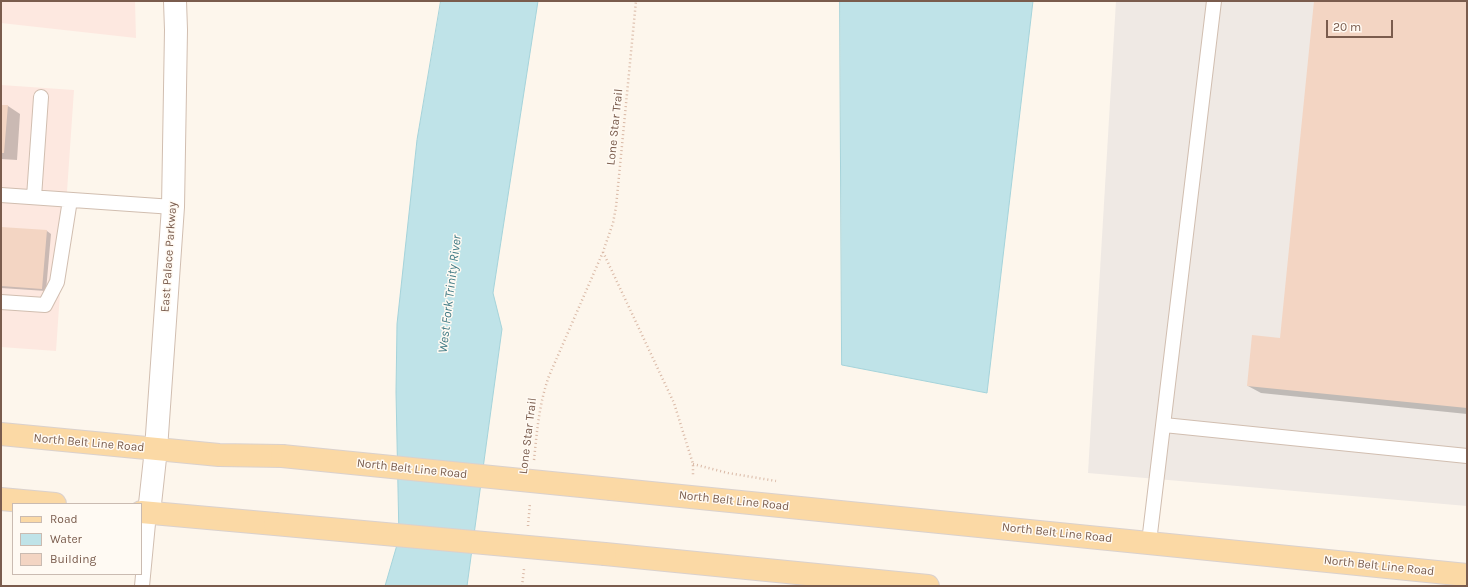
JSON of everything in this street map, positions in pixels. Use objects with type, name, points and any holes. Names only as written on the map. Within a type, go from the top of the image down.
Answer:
[{"type":"main road","name":"North Belt Line Road","points":[[1,434],[219,454],[282,456],[1055,532],[1467,575]]},
{"type":"main road","points":[[1,499],[44,503]]},
{"type":"main road","points":[[145,512],[606,554],[928,586]]},
{"type":"street","name":"East Palace Parkway","points":[[145,512],[156,449],[173,207],[176,30],[175,1]]},
{"type":"lane","points":[[1149,542],[1214,1]]},
{"type":"lane","points":[[34,197],[41,97]]},
{"type":"lane","points":[[1,195],[173,207]]},
{"type":"lane","points":[[1,302],[45,304],[57,282],[70,200]]},
{"type":"lane","points":[[1164,425],[1467,456]]},
{"type":"lane","points":[[142,586],[145,512]]},
{"type":"path","name":"Lone Star Trail","points":[[534,463],[538,416],[542,395],[603,252],[613,224],[616,207],[636,1]]},
{"type":"path","points":[[603,252],[674,403],[693,464],[692,497]]},
{"type":"path","points":[[693,464],[728,473],[780,482]]},
{"type":"path","points":[[527,532],[530,501]]},
{"type":"path","points":[[522,586],[524,563]]},
{"type":"shaded area","points":[[1,1],[135,1],[136,38],[1,23]]},
{"type":"shaded area","points":[[1116,1],[1467,1],[1467,506],[1088,473]]},
{"type":"shaded area","points":[[1,85],[74,90],[56,351],[1,347]]},
{"type":"water","name":"West Fork Trinity River","points":[[441,1],[538,1],[493,293],[502,329],[467,586],[385,586],[399,538],[396,392],[397,324],[417,140]]},
{"type":"water","points":[[840,1],[1033,1],[987,393],[842,365]]},
{"type":"building","points":[[1314,1],[1467,1],[1467,408],[1247,386],[1252,335],[1280,338]]},
{"type":"building","points":[[1,105],[8,105],[4,153],[1,153]]},
{"type":"building","points":[[1,227],[47,230],[42,289],[1,286]]}]
